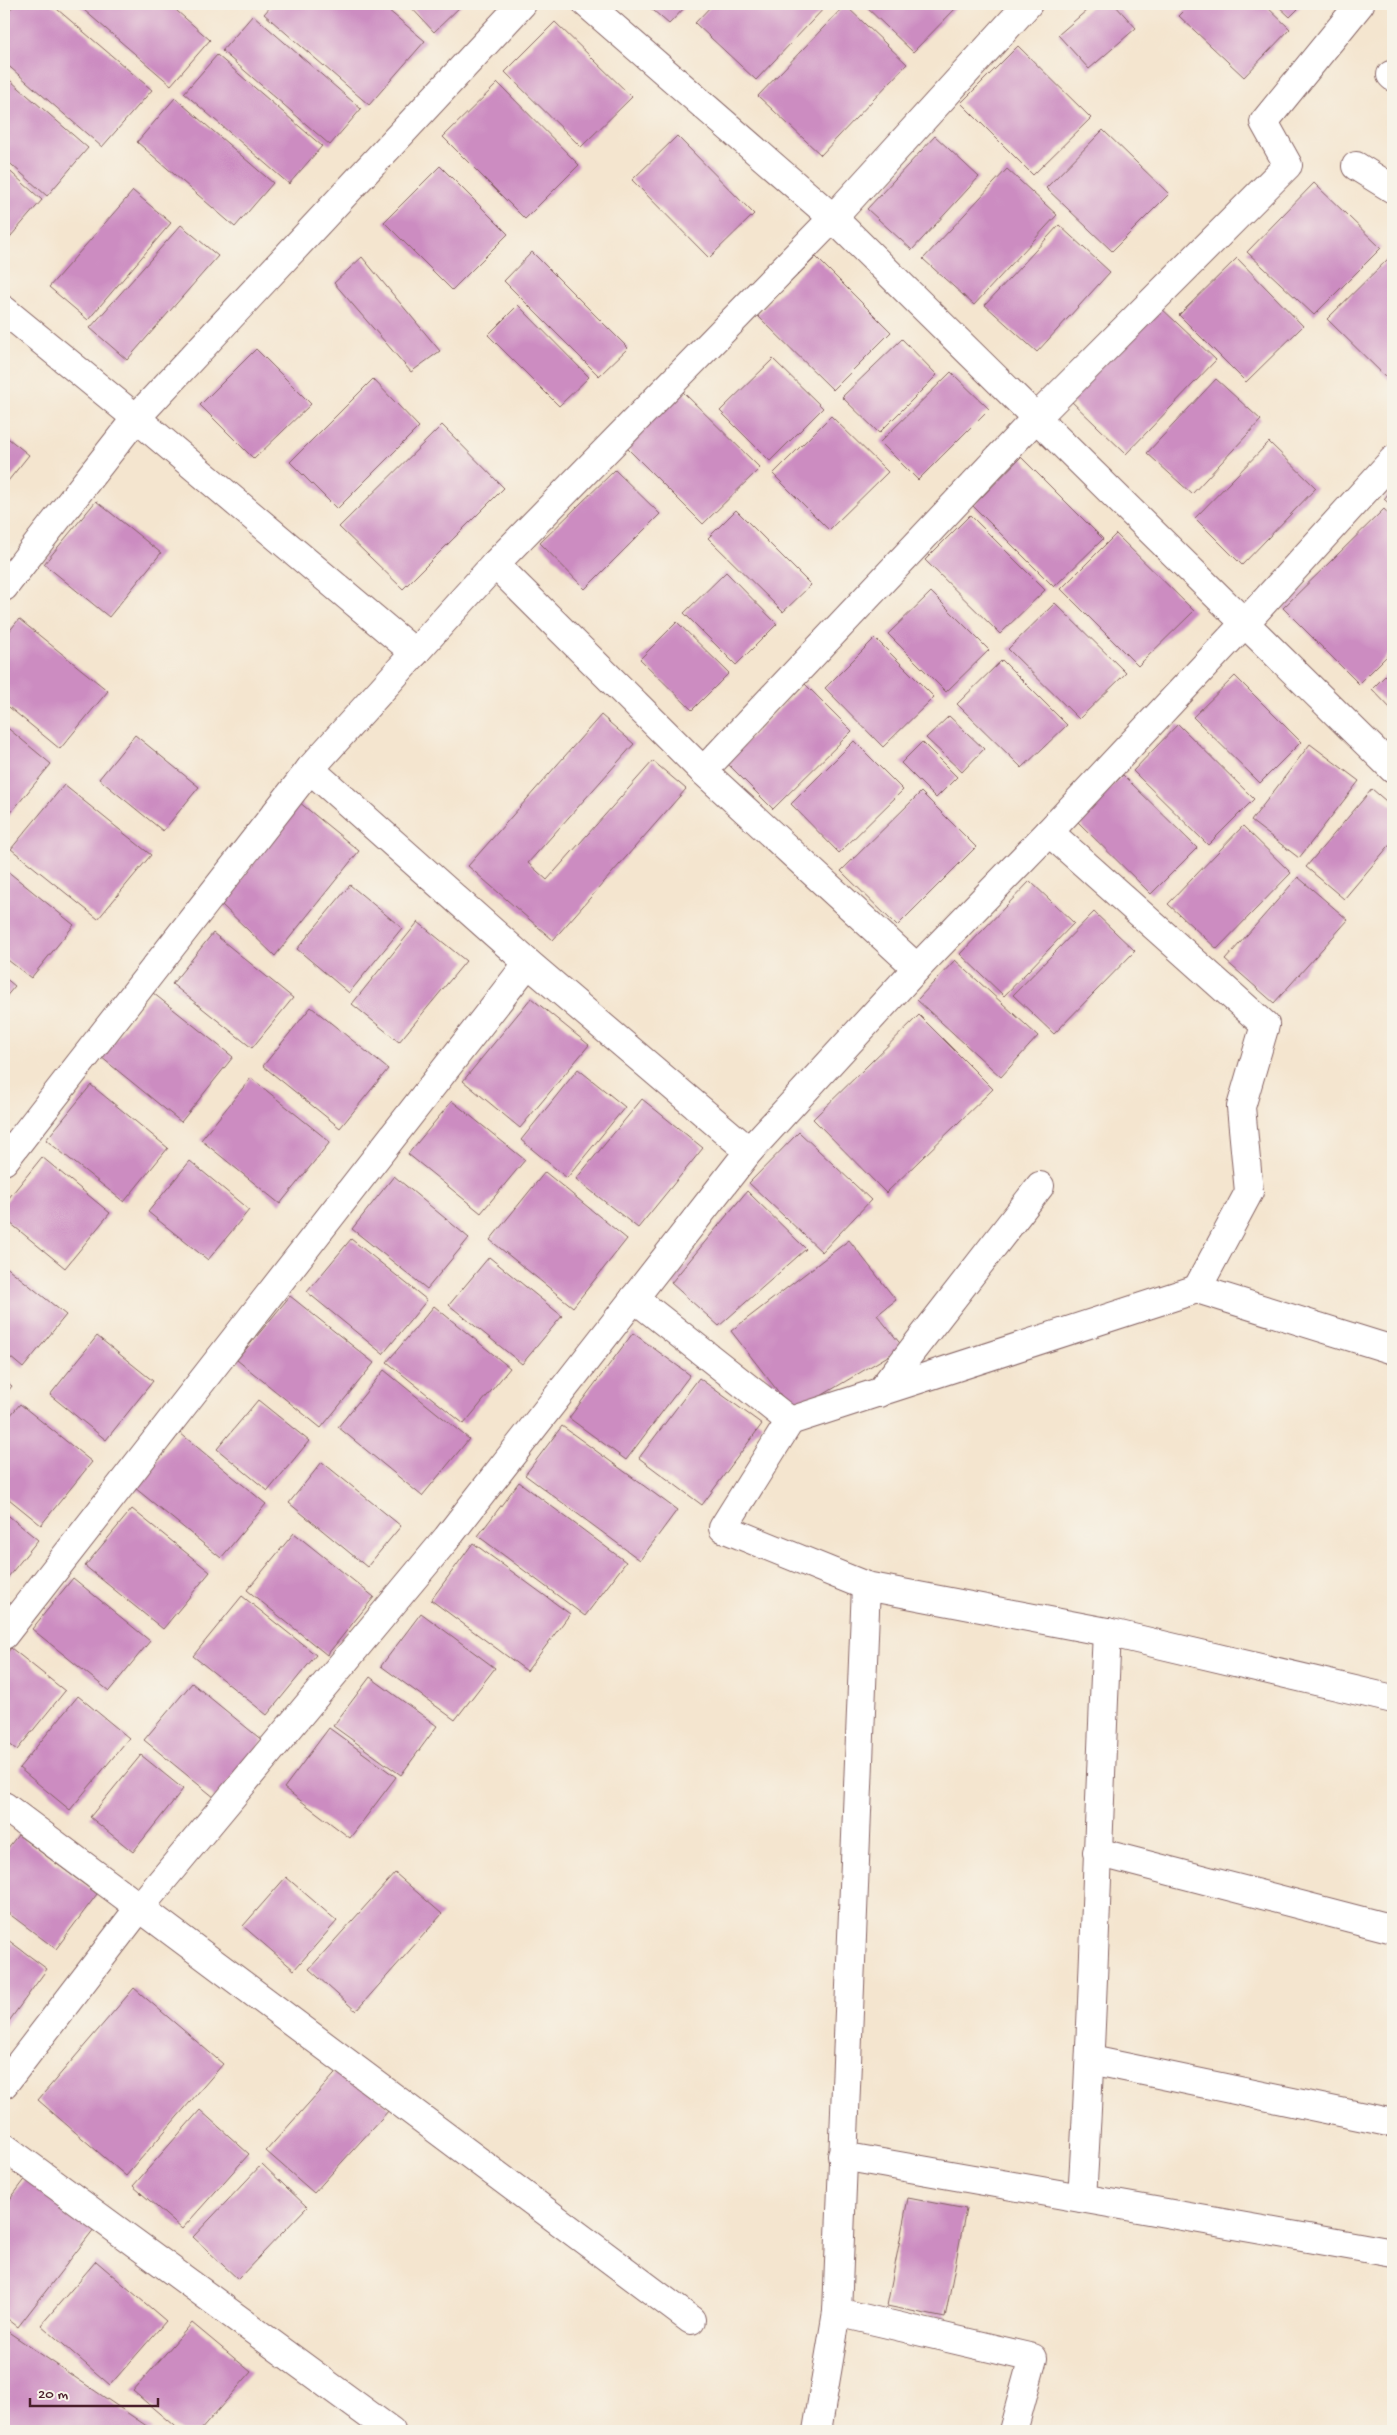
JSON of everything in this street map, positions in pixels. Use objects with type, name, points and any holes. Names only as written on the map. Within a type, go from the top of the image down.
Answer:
[{"type":"street","points":[[4,587],[136,418],[522,4]]},
{"type":"street","points":[[587,4],[833,218],[1244,624],[1393,768]]},
{"type":"street","points":[[4,1161],[310,770],[495,564],[833,218],[1028,4]]},
{"type":"street","points":[[703,771],[1036,418],[1288,165],[1264,122],[1360,4]]},
{"type":"street","points":[[1356,166],[1393,189]]},
{"type":"street","points":[[4,310],[416,653]]},
{"type":"street","points":[[4,2084],[140,1907],[447,1538],[749,1151],[917,968],[1049,832],[1244,624],[1393,460]]},
{"type":"street","points":[[495,564],[703,771],[917,968]]},
{"type":"street","points":[[310,770],[528,963],[749,1151]]},
{"type":"street","points":[[1049,832],[1266,1025],[1241,1107],[1249,1192],[1197,1288]]},
{"type":"street","points":[[4,1635],[528,963]]},
{"type":"street","points":[[879,1393],[1040,1186]]},
{"type":"street","points":[[1393,1350],[1197,1288],[790,1421],[723,1528],[866,1586],[1108,1632],[1393,1699]]},
{"type":"street","points":[[634,1298],[790,1421]]},
{"type":"street","points":[[817,2431],[837,2312],[866,1586]]},
{"type":"street","points":[[1082,2198],[1091,2060],[1097,1852],[1108,1632]]},
{"type":"street","points":[[4,1806],[691,2320]]},
{"type":"street","points":[[1097,1852],[1393,1929]]},
{"type":"street","points":[[1091,2060],[1393,2123]]},
{"type":"street","points":[[4,2146],[391,2431]]},
{"type":"street","points":[[842,2156],[1393,2251]]},
{"type":"street","points":[[837,2312],[1033,2358],[1013,2431]]},
{"type":"building","points":[[15,4],[51,4],[152,90],[102,147],[4,62],[4,16]]},
{"type":"building","points":[[77,4],[169,4],[210,40],[171,85]]},
{"type":"building","points":[[273,4],[381,4],[425,41],[369,105],[264,14]]},
{"type":"building","points":[[408,4],[463,4],[434,32]]},
{"type":"building","points":[[646,4],[688,4],[669,24]]},
{"type":"building","points":[[713,4],[828,4],[756,80],[695,23]]},
{"type":"building","points":[[863,4],[960,4],[913,52]]},
{"type":"building","points":[[1094,4],[1114,4],[1136,28],[1089,69],[1058,35]]},
{"type":"building","points":[[1191,4],[1264,4],[1290,29],[1244,77],[1179,16]]},
{"type":"building","points":[[1276,4],[1303,4],[1290,17]]},
{"type":"building","points":[[845,5],[907,64],[821,155],[758,96]]},
{"type":"building","points":[[253,15],[361,109],[330,145],[222,51]]},
{"type":"building","points":[[555,22],[632,97],[581,147],[505,72]]},
{"type":"building","points":[[1018,46],[1091,118],[1033,175],[961,103]]},
{"type":"building","points":[[217,55],[322,146],[289,184],[184,93]]},
{"type":"building","points":[[4,75],[88,148],[47,196],[4,158]]},
{"type":"building","points":[[498,83],[579,165],[525,219],[443,137]]},
{"type":"building","points":[[175,98],[273,183],[235,227],[137,142]]},
{"type":"building","points":[[1103,130],[1169,194],[1112,251],[1046,188]]},
{"type":"building","points":[[677,136],[754,214],[709,258],[632,180]]},
{"type":"building","points":[[935,136],[979,177],[912,250],[867,209]]},
{"type":"building","points":[[4,166],[42,200],[4,244]]},
{"type":"building","points":[[440,166],[508,234],[452,290],[384,222]]},
{"type":"building","points":[[1007,169],[1057,215],[974,305],[923,259]]},
{"type":"building","points":[[1314,183],[1381,248],[1314,315],[1247,252]]},
{"type":"building","points":[[133,191],[171,223],[88,320],[49,287]]},
{"type":"building","points":[[181,225],[218,256],[127,360],[90,328]]},
{"type":"building","points":[[1059,225],[1110,272],[1037,352],[985,305]]},
{"type":"building","points":[[532,252],[628,348],[599,376],[504,281]]},
{"type":"building","points":[[1393,254],[1393,384],[1327,319]]},
{"type":"building","points":[[362,257],[440,351],[411,372],[334,283]]},
{"type":"building","points":[[816,257],[891,332],[833,390],[757,315]]},
{"type":"building","points":[[1237,258],[1303,326],[1246,382],[1179,315]]},
{"type":"building","points":[[518,305],[589,377],[559,406],[488,335]]},
{"type":"building","points":[[1159,306],[1216,360],[1126,454],[1069,399]]},
{"type":"building","points":[[902,339],[937,375],[879,433],[842,397]]},
{"type":"building","points":[[256,349],[311,404],[254,459],[200,405]]},
{"type":"building","points":[[773,359],[823,408],[770,461],[720,411]]},
{"type":"building","points":[[951,372],[989,409],[918,480],[880,442]]},
{"type":"building","points":[[373,379],[419,427],[337,509],[290,462]]},
{"type":"building","points":[[1216,379],[1261,420],[1192,494],[1147,453]]},
{"type":"building","points":[[681,390],[760,468],[703,524],[625,446]]},
{"type":"building","points":[[831,416],[888,472],[829,530],[773,474]]},
{"type":"building","points":[[442,425],[504,488],[403,589],[339,527]]},
{"type":"building","points":[[4,435],[29,455],[4,486]]},
{"type":"building","points":[[1269,442],[1316,488],[1242,565],[1195,518]]},
{"type":"building","points":[[1021,457],[1103,539],[1054,587],[973,506]]},
{"type":"building","points":[[615,470],[660,514],[585,589],[540,543]]},
{"type":"building","points":[[1393,488],[1393,507],[1384,499]]},
{"type":"building","points":[[96,501],[161,553],[109,617],[44,564]]},
{"type":"building","points":[[1384,509],[1393,519],[1393,650],[1359,684],[1283,608]]},
{"type":"building","points":[[736,510],[811,585],[783,612],[708,538]]},
{"type":"building","points":[[970,515],[1045,590],[1000,634],[925,560]]},
{"type":"building","points":[[1116,534],[1194,611],[1138,666],[1061,589]]},
{"type":"building","points":[[726,572],[777,624],[736,665],[684,613]]},
{"type":"building","points":[[931,592],[989,650],[946,692],[888,634]]},
{"type":"building","points":[[1055,603],[1126,673],[1079,719],[1008,649]]},
{"type":"building","points":[[19,619],[108,691],[60,749],[4,703],[4,638]]},
{"type":"building","points":[[677,622],[729,673],[692,710],[640,659]]},
{"type":"building","points":[[875,638],[934,697],[883,747],[825,688]]},
{"type":"building","points":[[1002,660],[1067,725],[1022,768],[957,704]]},
{"type":"building","points":[[1393,668],[1393,711],[1372,689]]},
{"type":"building","points":[[1235,676],[1301,742],[1260,783],[1193,717]]},
{"type":"building","points":[[805,684],[852,731],[773,809],[726,762]]},
{"type":"building","points":[[601,715],[634,744],[528,863],[547,880],[653,761],[686,789],[553,940],[468,866]]},
{"type":"building","points":[[949,716],[984,749],[962,772],[926,738]]},
{"type":"building","points":[[1178,724],[1254,799],[1208,845],[1133,771]]},
{"type":"building","points":[[4,725],[51,764],[4,821]]},
{"type":"building","points":[[135,735],[199,787],[163,831],[99,779]]},
{"type":"building","points":[[854,741],[903,790],[839,853],[791,804]]},
{"type":"building","points":[[922,742],[957,777],[936,798],[901,763]]},
{"type":"building","points":[[1310,744],[1359,781],[1299,858],[1251,821]]},
{"type":"building","points":[[1123,775],[1197,848],[1151,894],[1077,821]]},
{"type":"building","points":[[64,785],[151,855],[98,919],[11,849]]},
{"type":"building","points":[[1372,789],[1393,807],[1393,841],[1344,899],[1306,867]]},
{"type":"building","points":[[921,792],[976,847],[897,926],[841,871]]},
{"type":"building","points":[[299,802],[359,851],[275,956],[222,905]]},
{"type":"building","points":[[1243,826],[1291,873],[1217,949],[1168,904]]},
{"type":"building","points":[[6,870],[74,925],[31,978],[4,957],[4,872]]},
{"type":"building","points":[[1298,877],[1348,920],[1274,1003],[1225,960]]},
{"type":"building","points":[[1030,881],[1074,923],[1004,996],[960,954]]},
{"type":"building","points":[[350,885],[402,928],[349,993],[297,949]]},
{"type":"building","points":[[1094,912],[1135,951],[1054,1034],[1013,995]]},
{"type":"building","points":[[418,922],[466,961],[399,1042],[352,1004]]},
{"type":"building","points":[[213,933],[293,998],[252,1048],[172,984]]},
{"type":"building","points":[[955,960],[1038,1036],[1001,1077],[917,1000]]},
{"type":"building","points":[[4,977],[15,986],[4,999]]},
{"type":"building","points":[[153,993],[233,1057],[181,1122],[101,1057]]},
{"type":"building","points":[[531,998],[589,1045],[520,1128],[463,1081]]},
{"type":"building","points":[[311,1007],[388,1069],[340,1128],[263,1066]]},
{"type":"building","points":[[919,1015],[993,1089],[886,1193],[813,1119]]},
{"type":"building","points":[[578,1069],[625,1107],[567,1178],[521,1140]]},
{"type":"building","points":[[251,1078],[330,1142],[280,1204],[201,1140]]},
{"type":"building","points":[[91,1085],[168,1148],[124,1202],[46,1140]]},
{"type":"building","points":[[642,1099],[703,1148],[638,1228],[576,1179]]},
{"type":"building","points":[[452,1101],[525,1160],[481,1213],[408,1154]]},
{"type":"building","points":[[799,1132],[871,1200],[822,1252],[749,1183]]},
{"type":"building","points":[[42,1157],[110,1213],[65,1268],[4,1218],[4,1204]]},
{"type":"building","points":[[190,1161],[249,1210],[208,1260],[148,1212]]},
{"type":"building","points":[[545,1172],[627,1239],[573,1307],[490,1240]]},
{"type":"building","points":[[394,1176],[469,1238],[427,1289],[352,1229]]},
{"type":"building","points":[[747,1191],[806,1249],[719,1326],[671,1283]]},
{"type":"building","points":[[351,1239],[427,1300],[383,1354],[307,1292]]},
{"type":"building","points":[[849,1240],[896,1300],[877,1315],[903,1347],[794,1412],[731,1331]]},
{"type":"building","points":[[489,1257],[562,1316],[522,1364],[449,1305]]},
{"type":"building","points":[[4,1265],[66,1315],[23,1368],[4,1352]]},
{"type":"building","points":[[290,1296],[374,1363],[321,1428],[237,1360]]},
{"type":"building","points":[[434,1306],[510,1368],[464,1424],[387,1362]]},
{"type":"building","points":[[633,1333],[690,1375],[626,1460],[569,1418]]},
{"type":"building","points":[[97,1336],[153,1381],[106,1440],[50,1395]]},
{"type":"building","points":[[384,1370],[469,1439],[422,1496],[338,1427]]},
{"type":"building","points":[[699,1378],[762,1424],[702,1505],[639,1458]]},
{"type":"building","points":[[4,1380],[12,1386],[4,1396]]},
{"type":"building","points":[[258,1400],[309,1441],[268,1491],[217,1449]]},
{"type":"building","points":[[20,1404],[92,1462],[41,1525],[4,1495],[4,1423]]},
{"type":"building","points":[[562,1426],[677,1510],[640,1560],[525,1475]]},
{"type":"building","points":[[180,1433],[266,1504],[221,1558],[135,1488]]},
{"type":"building","points":[[322,1462],[401,1526],[367,1567],[289,1503]]},
{"type":"building","points":[[519,1482],[626,1562],[585,1616],[478,1536]]},
{"type":"building","points":[[132,1509],[210,1572],[163,1629],[85,1566]]},
{"type":"building","points":[[4,1512],[38,1540],[4,1582]]},
{"type":"building","points":[[294,1533],[374,1597],[327,1655],[247,1590]]},
{"type":"building","points":[[473,1543],[570,1614],[527,1671],[431,1600]]},
{"type":"building","points":[[73,1578],[150,1641],[109,1691],[32,1629]]},
{"type":"building","points":[[242,1596],[316,1655],[267,1715],[193,1656]]},
{"type":"building","points":[[421,1613],[495,1668],[455,1720],[381,1666]]},
{"type":"building","points":[[11,1648],[65,1691],[17,1750],[4,1740],[4,1657]]},
{"type":"building","points":[[370,1677],[437,1726],[401,1775],[333,1726]]},
{"type":"building","points":[[192,1683],[263,1741],[215,1798],[144,1740]]},
{"type":"building","points":[[78,1696],[129,1738],[70,1810],[19,1768]]},
{"type":"building","points":[[329,1728],[396,1777],[350,1838],[284,1788]]},
{"type":"building","points":[[141,1755],[183,1789],[133,1852],[90,1817]]},
{"type":"building","points":[[18,1835],[97,1894],[56,1949],[4,1910],[4,1853]]},
{"type":"building","points":[[395,1873],[442,1914],[356,2011],[309,1969]]},
{"type":"building","points":[[286,1877],[337,1921],[294,1970],[243,1926]]},
{"type":"building","points":[[4,1937],[47,1969],[4,2028]]},
{"type":"building","points":[[134,1988],[223,2064],[126,2176],[38,2100]]},
{"type":"building","points":[[342,2066],[390,2109],[314,2193],[266,2151]]},
{"type":"building","points":[[200,2110],[249,2154],[182,2229],[133,2186]]},
{"type":"building","points":[[262,2164],[307,2207],[238,2279],[193,2237]]},
{"type":"building","points":[[27,2177],[94,2229],[18,2327],[4,2316],[4,2207]]},
{"type":"building","points":[[908,2198],[966,2209],[945,2318],[887,2306]]},
{"type":"building","points":[[96,2261],[166,2321],[110,2385],[41,2325]]},
{"type":"building","points":[[192,2323],[251,2372],[200,2431],[180,2431],[133,2391]]},
{"type":"building","points":[[4,2329],[154,2431],[4,2431]]}]
